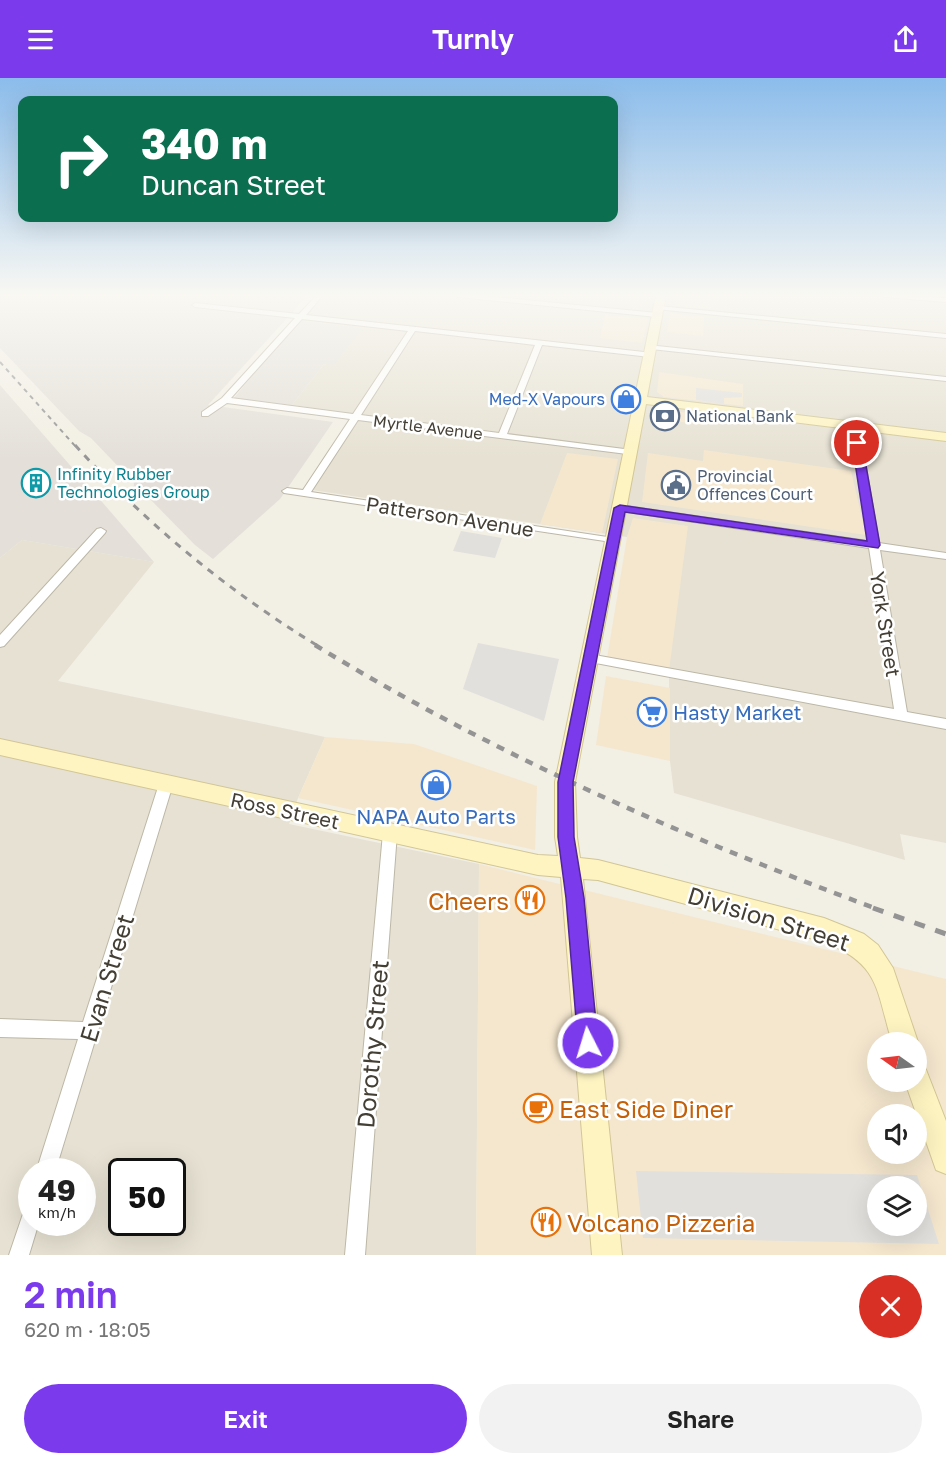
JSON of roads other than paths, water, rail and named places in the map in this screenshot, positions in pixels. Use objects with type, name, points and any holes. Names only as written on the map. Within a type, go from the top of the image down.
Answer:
[{"type":"main road","points":[[607,1255],[572,867],[566,837],[565,782],[651,351]]},
{"type":"main road","points":[[642,400],[946,437]]},
{"type":"main road","name":"Ross Street","points":[[0,747],[538,865],[572,867]]},
{"type":"main road","name":"Division Street","points":[[572,867],[598,870],[824,930],[860,945],[881,971],[902,1032]]},
{"type":"main road","points":[[922,1092],[946,1160]]},
{"type":"street","points":[[205,414],[225,400],[270,350]]},
{"type":"street","points":[[304,494],[399,350]]},
{"type":"street","points":[[502,436],[536,350]]},
{"type":"street","points":[[636,350],[946,379]]},
{"type":"street","name":"Myrtle Avenue","points":[[225,400],[632,453]]},
{"type":"street","name":"York Street","points":[[855,426],[900,716]]},
{"type":"street","name":"Patterson Avenue","points":[[287,491],[614,541]]},
{"type":"street","points":[[620,508],[946,556]]},
{"type":"street","points":[[0,643],[101,531]]},
{"type":"street","points":[[589,658],[946,724]]},
{"type":"street","name":"Evan Street","points":[[49,1158],[166,784]]},
{"type":"street","name":"Dorothy Street","points":[[355,1255],[390,833]]},
{"type":"street","points":[[0,1028],[90,1030]]},
{"type":"street","points":[[19,1255],[25,1236]]},
{"type":"railway","points":[[0,362],[76,447]]},
{"type":"railway","points":[[75,445],[130,502],[189,554],[252,602],[318,646]]},
{"type":"railway","points":[[315,645],[451,722],[590,791],[732,852],[877,909]]},
{"type":"railway","points":[[873,908],[946,934]]},
{"type":"place","name":"Med-X Vapours","points":[[626,399]]},
{"type":"place","name":"National Bank","points":[[665,416]]},
{"type":"place","name":"Infinity Rubber Technologies Group","points":[[36,483]]},
{"type":"place","name":"Provincial Offences Court","points":[[676,485]]},
{"type":"place","name":"Hasty Market","points":[[652,712]]},
{"type":"place","name":"NAPA Auto Parts","points":[[436,785]]},
{"type":"place","name":"Cheers","points":[[530,900]]},
{"type":"place","name":"East Side Diner","points":[[538,1108]]},
{"type":"place","name":"Volcano Pizzeria","points":[[546,1222]]}]
